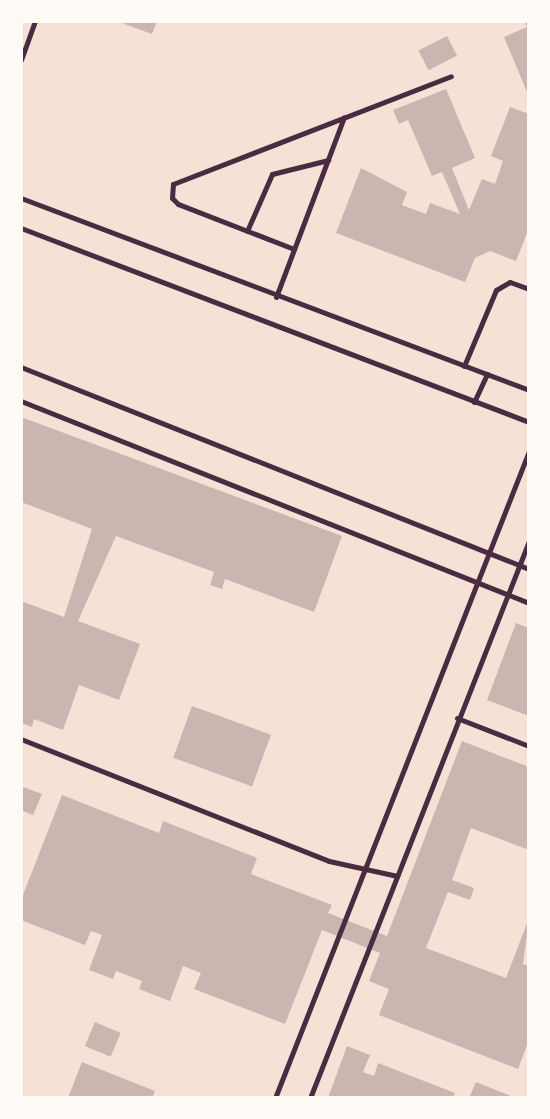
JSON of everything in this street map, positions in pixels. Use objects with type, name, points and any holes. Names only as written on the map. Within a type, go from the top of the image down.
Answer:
[{"type":"lane","points":[[21,60],[35,21]]},
{"type":"lane","points":[[294,249],[178,204],[172,198],[173,184],[451,76]]},
{"type":"lane","points":[[276,297],[344,117]]},
{"type":"lane","points":[[247,231],[272,174],[328,160]]},
{"type":"lane","points":[[21,198],[276,297],[529,390]]},
{"type":"lane","points":[[21,228],[529,422]]},
{"type":"lane","points":[[464,366],[496,290],[510,282],[529,289]]},
{"type":"lane","points":[[21,367],[529,569]]},
{"type":"lane","points":[[474,402],[487,374]]},
{"type":"lane","points":[[21,401],[478,580],[529,603]]},
{"type":"lane","points":[[275,1098],[368,867],[529,451]]},
{"type":"lane","points":[[310,1098],[457,718],[529,541]]},
{"type":"lane","points":[[457,718],[529,746]]},
{"type":"lane","points":[[21,739],[330,861],[368,867],[397,876]]},
{"type":"building","points":[[116,21],[157,21],[152,34]]},
{"type":"building","points":[[524,21],[529,21],[529,97],[504,37],[527,27]]},
{"type":"building","points":[[447,36],[457,56],[428,70],[418,51]]},
{"type":"building","points":[[446,89],[475,158],[452,168],[469,210],[482,179],[495,184],[503,161],[491,156],[510,107],[529,114],[529,228],[516,261],[490,251],[475,258],[465,282],[336,233],[361,168],[407,192],[402,205],[426,214],[430,203],[460,214],[442,172],[432,176],[408,120],[399,124],[393,110]]},
{"type":"building","points":[[21,417],[342,536],[314,612],[225,579],[222,589],[210,585],[214,572],[116,536],[78,621],[140,644],[119,700],[79,685],[63,730],[34,719],[32,727],[22,723],[21,601],[64,617],[92,529],[21,502]]},
{"type":"building","points":[[516,623],[529,628],[529,716],[487,700]]},
{"type":"building","points":[[192,706],[271,735],[252,786],[173,758]]},
{"type":"building","points":[[462,741],[529,767],[529,850],[471,828],[452,880],[474,888],[470,900],[448,892],[426,948],[506,978],[529,918],[523,964],[529,966],[529,1040],[518,1069],[379,1015],[389,989],[369,981],[380,953],[322,930],[285,1024],[194,989],[201,973],[183,966],[170,1001],[139,989],[142,981],[116,971],[113,979],[89,970],[102,935],[91,931],[85,945],[21,920],[21,900],[62,795],[159,833],[163,821],[257,858],[251,874],[332,905],[328,913],[387,936]]},
{"type":"building","points":[[21,786],[42,794],[33,815],[21,810]]},
{"type":"building","points":[[95,1022],[121,1033],[111,1057],[85,1046]]},
{"type":"building","points":[[347,1046],[370,1055],[363,1072],[374,1076],[378,1063],[455,1093],[453,1098],[328,1098]]},
{"type":"building","points":[[82,1062],[155,1091],[152,1098],[68,1098]]},
{"type":"building","points":[[476,1082],[516,1098],[469,1098]]}]
